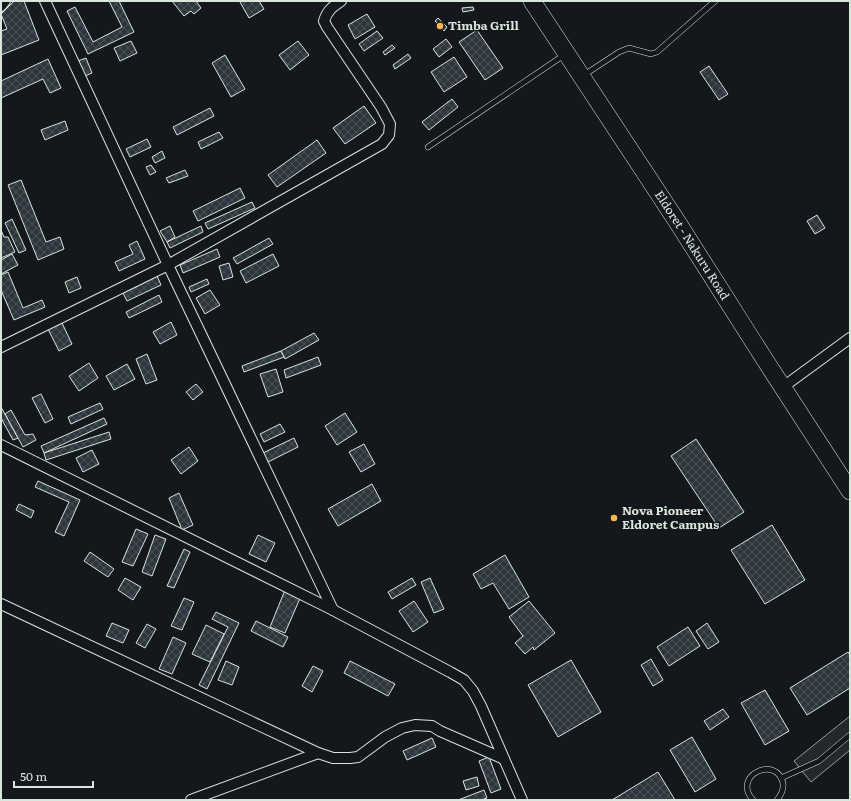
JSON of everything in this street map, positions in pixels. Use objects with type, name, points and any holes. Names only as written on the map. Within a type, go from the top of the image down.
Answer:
[{"type":"highway","name":"Eldoret - Nakuru Road","points":[[532,1],[678,223],[850,491]]},
{"type":"street","points":[[1,6],[5,1]]},
{"type":"street","points":[[46,1],[168,265],[333,610]]},
{"type":"street","points":[[1,347],[168,265],[382,144],[389,135],[390,124],[381,107],[324,21],[328,11],[341,1]]},
{"type":"street","points":[[783,387],[850,338]]},
{"type":"street","points":[[1,445],[333,610],[464,680],[473,691],[481,706],[522,800]]},
{"type":"street","points":[[1,604],[318,753],[333,758],[358,757],[385,737],[402,728],[415,724],[432,726],[504,759]]},
{"type":"street","points":[[191,800],[318,753]]},
{"type":"lane","points":[[582,77],[619,52],[629,48],[651,54],[657,52],[715,1]]},
{"type":"lane","points":[[428,147],[566,54]]},
{"type":"lane","points":[[781,778],[819,761],[850,735]]},
{"type":"lane","points":[[754,800],[750,796],[748,782],[755,772],[767,769],[778,774],[783,784],[783,791],[777,800]]},
{"type":"shaded area","points":[[850,716],[850,750],[811,782],[794,761]]},
{"type":"building","points":[[14,1],[24,1],[39,40],[1,55],[1,31],[7,29],[1,14]]},
{"type":"building","points":[[109,1],[119,1],[134,32],[88,54],[67,11],[75,7],[93,42],[122,27]]},
{"type":"building","points":[[172,1],[196,1],[201,8],[194,14],[191,11],[184,16]]},
{"type":"building","points":[[259,1],[264,9],[249,18],[240,2]]},
{"type":"building","points":[[473,7],[474,10],[463,12],[462,8]]},
{"type":"building","points":[[367,14],[375,27],[355,39],[348,25]]},
{"type":"building","points":[[438,18],[447,27],[444,31],[435,21]]},
{"type":"building","points":[[477,30],[503,68],[485,80],[459,42]]},
{"type":"building","points":[[377,31],[383,38],[364,51],[359,44]]},
{"type":"building","points":[[446,39],[452,47],[439,57],[433,49]]},
{"type":"building","points":[[131,41],[137,53],[120,61],[114,48]]},
{"type":"building","points":[[298,41],[309,55],[290,70],[279,55]]},
{"type":"building","points":[[392,45],[395,48],[385,55],[383,52]]},
{"type":"building","points":[[408,54],[411,58],[395,69],[393,65]]},
{"type":"building","points":[[225,55],[245,89],[231,97],[212,63]]},
{"type":"building","points":[[454,57],[467,77],[444,92],[431,72]]},
{"type":"building","points":[[86,58],[92,73],[85,76],[78,61]]},
{"type":"building","points":[[48,59],[61,88],[50,93],[43,79],[1,98],[1,81]]},
{"type":"building","points":[[709,66],[728,94],[719,100],[700,72]]},
{"type":"building","points":[[452,99],[458,107],[429,130],[422,122]]},
{"type":"building","points":[[364,106],[376,123],[345,144],[333,128]]},
{"type":"building","points":[[210,108],[214,116],[177,135],[173,127]]},
{"type":"building","points":[[65,121],[68,130],[45,140],[41,130]]},
{"type":"building","points":[[219,132],[223,138],[201,149],[198,142]]},
{"type":"building","points":[[147,139],[151,147],[130,157],[126,149]]},
{"type":"building","points":[[317,140],[326,153],[277,187],[268,175]]},
{"type":"building","points":[[162,151],[165,158],[155,163],[152,157]]},
{"type":"building","points":[[151,165],[156,172],[150,175],[146,167]]},
{"type":"building","points":[[185,170],[188,176],[169,183],[166,178]]},
{"type":"building","points":[[21,180],[46,242],[60,237],[64,249],[38,260],[8,185]]},
{"type":"building","points":[[240,188],[245,198],[198,221],[193,211]]},
{"type":"building","points":[[252,202],[255,208],[208,229],[205,223]]},
{"type":"building","points":[[817,215],[825,228],[815,234],[807,221]]},
{"type":"building","points":[[12,219],[26,250],[19,253],[5,223]]},
{"type":"building","points":[[170,226],[175,237],[167,242],[160,231]]},
{"type":"building","points":[[201,226],[203,232],[170,248],[167,242]]},
{"type":"building","points":[[1,230],[4,237],[8,237],[15,252],[1,258]]},
{"type":"building","points":[[269,238],[273,244],[237,264],[233,258]]},
{"type":"building","points":[[137,241],[145,259],[119,271],[115,262],[133,254],[129,245]]},
{"type":"building","points":[[217,249],[220,257],[183,273],[180,265]]},
{"type":"building","points":[[12,254],[18,265],[1,274],[1,260]]},
{"type":"building","points":[[273,254],[279,266],[246,283],[240,271]]},
{"type":"building","points":[[229,263],[233,277],[223,280],[219,266]]},
{"type":"building","points":[[8,272],[23,308],[42,300],[45,307],[14,320],[1,290],[1,275]]},
{"type":"building","points":[[157,276],[161,285],[127,301],[123,293]]},
{"type":"building","points":[[77,277],[81,288],[69,293],[65,282]]},
{"type":"building","points":[[207,279],[209,284],[191,292],[189,287]]},
{"type":"building","points":[[210,290],[220,305],[205,314],[196,298]]},
{"type":"building","points":[[159,295],[162,302],[129,318],[126,312]]},
{"type":"building","points":[[171,322],[177,335],[160,344],[153,332]]},
{"type":"building","points":[[62,323],[72,344],[59,351],[48,329]]},
{"type":"building","points":[[314,333],[319,340],[285,359],[281,351]]},
{"type":"building","points":[[281,351],[284,357],[244,372],[242,366]]},
{"type":"building","points":[[147,354],[157,380],[146,384],[136,359]]},
{"type":"building","points":[[318,357],[321,365],[286,378],[284,370]]},
{"type":"building","points":[[89,363],[98,378],[79,391],[69,376]]},
{"type":"building","points":[[127,364],[135,379],[114,390],[106,376]]},
{"type":"building","points":[[276,369],[283,392],[268,397],[260,374]]},
{"type":"building","points":[[196,384],[203,392],[193,400],[186,392]]},
{"type":"building","points":[[41,394],[53,419],[45,423],[32,398]]},
{"type":"building","points":[[100,403],[103,409],[71,424],[68,417]]},
{"type":"building","points":[[1,407],[18,438],[13,440],[1,418]]},
{"type":"building","points":[[11,410],[25,435],[33,434],[36,440],[23,447],[5,414]]},
{"type":"building","points":[[345,413],[357,432],[337,445],[325,426]]},
{"type":"building","points":[[104,418],[107,424],[44,453],[41,446]]},
{"type":"building","points":[[280,424],[285,432],[264,442],[260,434]]},
{"type":"building","points":[[109,432],[111,439],[46,460],[44,453]]},
{"type":"building","points":[[294,438],[298,447],[268,462],[263,453]]},
{"type":"building","points":[[696,439],[744,512],[719,528],[671,456]]},
{"type":"building","points":[[364,444],[375,464],[361,472],[349,452]]},
{"type":"building","points":[[189,447],[198,461],[181,474],[171,460]]},
{"type":"building","points":[[92,450],[99,464],[83,472],[76,458]]},
{"type":"building","points":[[38,481],[80,500],[64,536],[55,532],[69,502],[35,487]]},
{"type":"building","points":[[372,484],[381,501],[338,526],[328,509]]},
{"type":"building","points":[[179,493],[193,525],[182,530],[169,498]]},
{"type":"building","points":[[19,504],[34,511],[31,518],[16,510]]},
{"type":"building","points":[[772,525],[805,580],[765,604],[731,550]]},
{"type":"building","points":[[136,529],[148,534],[133,566],[122,562]]},
{"type":"building","points":[[155,535],[166,539],[152,576],[142,572]]},
{"type":"building","points":[[258,535],[275,543],[266,562],[249,554]]},
{"type":"building","points":[[184,549],[190,552],[174,588],[167,586]]},
{"type":"building","points":[[90,552],[114,569],[108,577],[84,561]]},
{"type":"building","points":[[505,555],[529,597],[509,609],[493,583],[481,589],[473,574]]},
{"type":"building","points":[[125,578],[141,587],[133,600],[118,590]]},
{"type":"building","points":[[412,578],[416,585],[392,599],[388,592]]},
{"type":"building","points":[[430,578],[444,609],[434,613],[421,582]]},
{"type":"building","points":[[285,590],[301,596],[285,633],[270,627]]},
{"type":"building","points":[[184,598],[194,602],[182,630],[171,626]]},
{"type":"building","points":[[414,601],[428,622],[413,632],[399,611]]},
{"type":"building","points":[[529,601],[555,633],[534,650],[533,647],[525,654],[515,643],[523,636],[509,617]]},
{"type":"building","points":[[216,612],[239,623],[207,689],[199,685],[228,627],[212,619]]},
{"type":"building","points":[[256,621],[288,637],[283,647],[251,631]]},
{"type":"building","points":[[112,623],[129,630],[123,643],[106,636]]},
{"type":"building","points":[[707,623],[719,642],[708,649],[696,631]]},
{"type":"building","points":[[147,624],[156,629],[145,648],[136,643]]},
{"type":"building","points":[[206,625],[224,634],[210,662],[192,654]]},
{"type":"building","points":[[688,627],[700,646],[669,666],[657,647]]},
{"type":"building","points":[[173,637],[186,643],[172,674],[159,669]]},
{"type":"building","points":[[848,652],[850,655],[850,688],[807,715],[790,688]]},
{"type":"building","points":[[651,659],[663,680],[653,686],[641,665]]},
{"type":"building","points":[[571,660],[601,712],[558,737],[528,685]]},
{"type":"building","points":[[226,661],[239,667],[232,685],[218,680]]},
{"type":"building","points":[[350,661],[395,684],[388,696],[344,673]]},
{"type":"building","points":[[313,666],[323,671],[312,692],[302,686]]},
{"type":"building","points":[[765,690],[789,731],[765,745],[741,703]]},
{"type":"building","points":[[723,709],[729,717],[710,730],[704,721]]},
{"type":"building","points":[[692,737],[716,779],[695,792],[670,750]]},
{"type":"building","points":[[432,738],[436,747],[407,760],[403,751]]},
{"type":"building","points":[[489,757],[501,789],[491,793],[479,761]]},
{"type":"building","points":[[658,772],[675,800],[612,800]]},
{"type":"building","points":[[477,777],[479,786],[466,790],[463,781]]},
{"type":"building","points":[[484,790],[487,798],[481,800],[458,800]]},
{"type":"place","name":"Timba Grill","points":[[440,26]]},
{"type":"place","name":"Nova Pioneer Eldoret Campus","points":[[614,518]]}]
